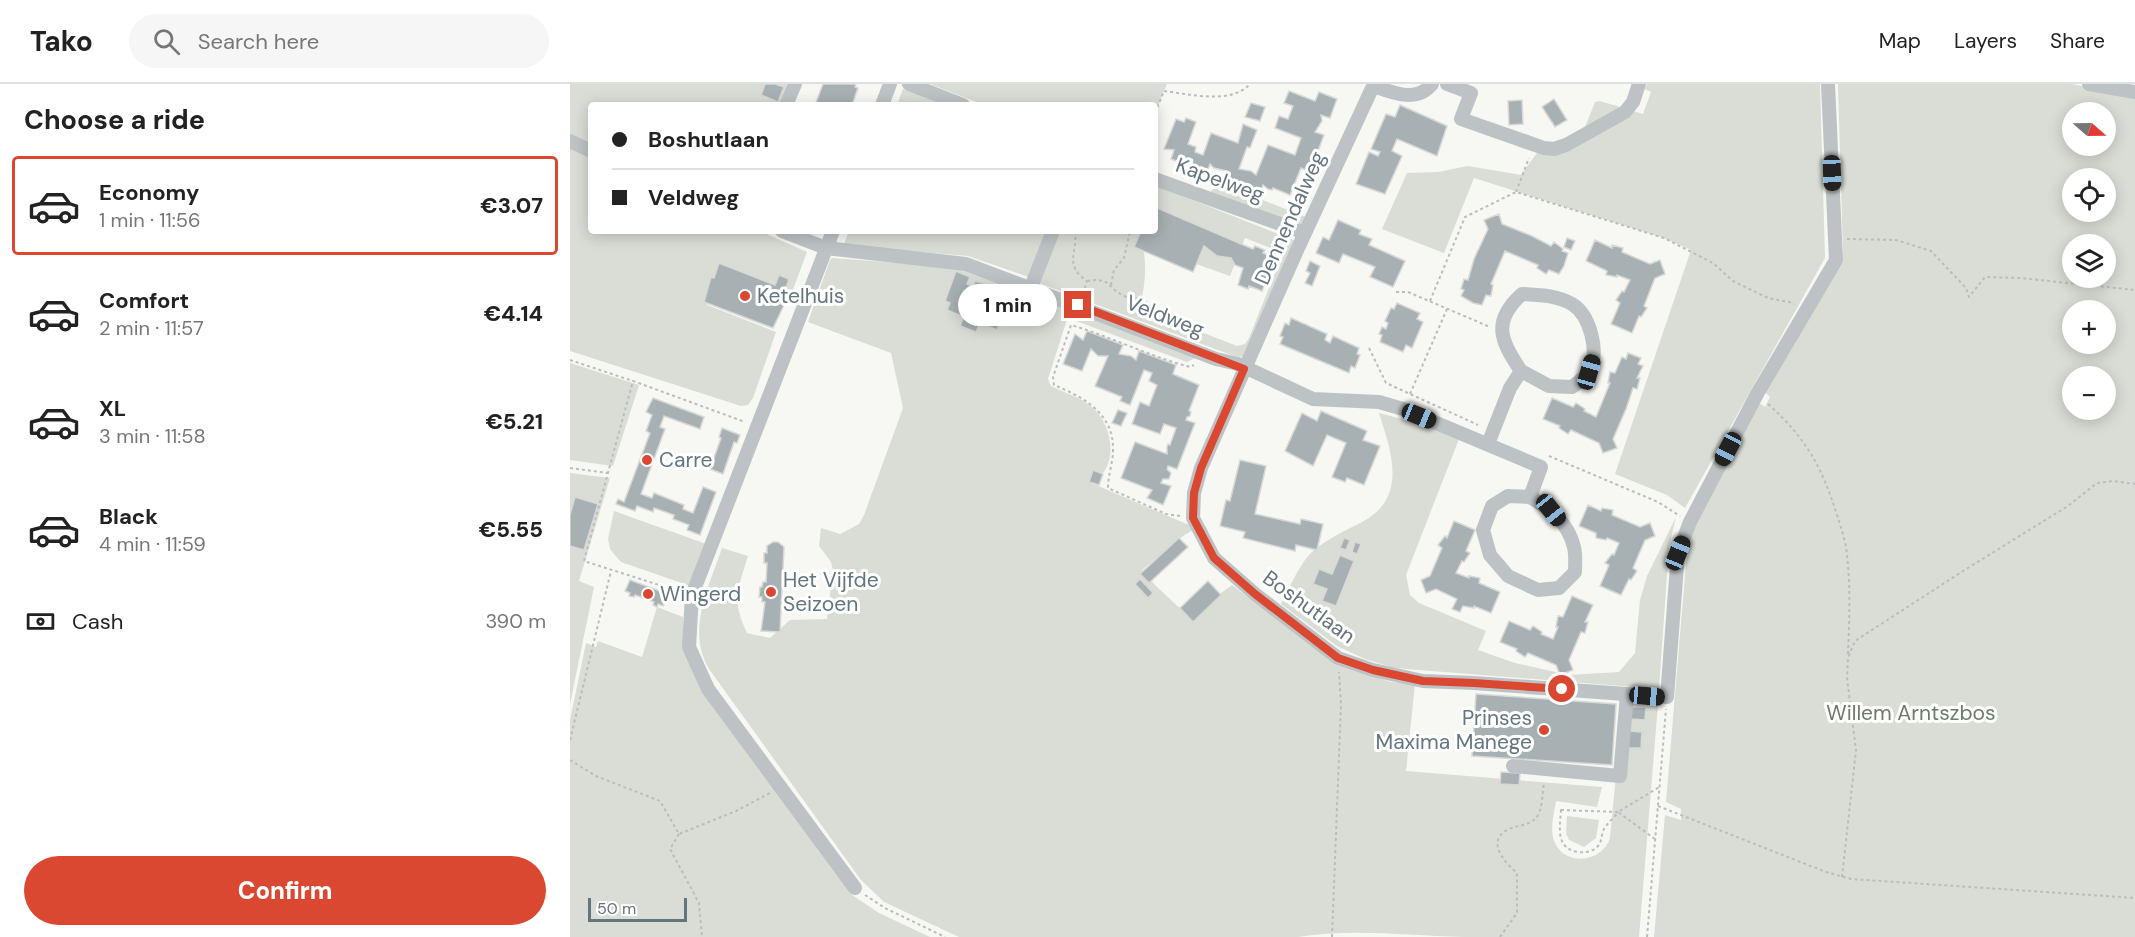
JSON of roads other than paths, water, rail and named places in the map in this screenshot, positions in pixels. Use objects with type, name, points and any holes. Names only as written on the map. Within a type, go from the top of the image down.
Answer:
[{"type":"lane","points":[[787,102],[795,84]]},
{"type":"lane","points":[[883,102],[890,84]]},
{"type":"lane","points":[[909,84],[955,102]]},
{"type":"lane","points":[[1374,85],[1394,93],[1409,95],[1423,93],[1432,84]]},
{"type":"lane","points":[[1447,84],[1471,93],[1461,119],[1554,149],[1566,145],[1625,112],[1633,102],[1639,84]]},
{"type":"lane","name":"Boshutlaan","points":[[1244,369],[1201,468],[1194,493],[1193,518],[1214,558],[1255,594],[1338,658],[1373,670],[1423,681],[1667,698],[1678,553],[1690,522],[1757,394],[1836,260],[1828,84]]},
{"type":"lane","points":[[2090,84],[2135,92]]},
{"type":"lane","name":"Dennendalweg","points":[[1244,369],[1374,85]]},
{"type":"lane","points":[[570,141],[588,150]]},
{"type":"lane","name":"Kapelweg","points":[[1158,180],[1305,233]]},
{"type":"lane","name":"Veldweg","points":[[790,234],[826,248],[966,264],[1216,358],[1238,364],[1244,369],[1313,399],[1379,402],[1491,438],[1541,467],[1530,497]]},
{"type":"lane","points":[[832,234],[692,595],[690,647],[708,689],[855,888]]},
{"type":"lane","points":[[1030,287],[1052,234]]},
{"type":"lane","points":[[1522,294],[1552,295],[1574,305],[1590,327],[1595,351],[1589,372],[1572,387],[1549,386],[1521,371],[1505,348],[1501,332],[1508,306],[1522,294]]},
{"type":"lane","points":[[1491,438],[1510,388],[1521,371]]},
{"type":"lane","points":[[1508,496],[1530,497],[1551,510],[1566,527],[1575,548],[1575,572],[1559,588],[1538,590],[1508,576],[1490,555],[1483,530],[1492,506],[1508,496]]},
{"type":"lane","points":[[1513,766],[1620,776],[1627,694]]},
{"type":"place","name":"Ketelhuis","points":[[745,296]]},
{"type":"place","name":"Carre","points":[[647,460]]},
{"type":"place","name":"Het Vijfde Seizoen","points":[[771,592]]},
{"type":"place","name":"Wingerd","points":[[648,594]]},
{"type":"place","name":"Prinses Maxima Manege","points":[[1544,730]]},
{"type":"park label","name":"Willem Arntszbos","points":[[1911,713]]}]
